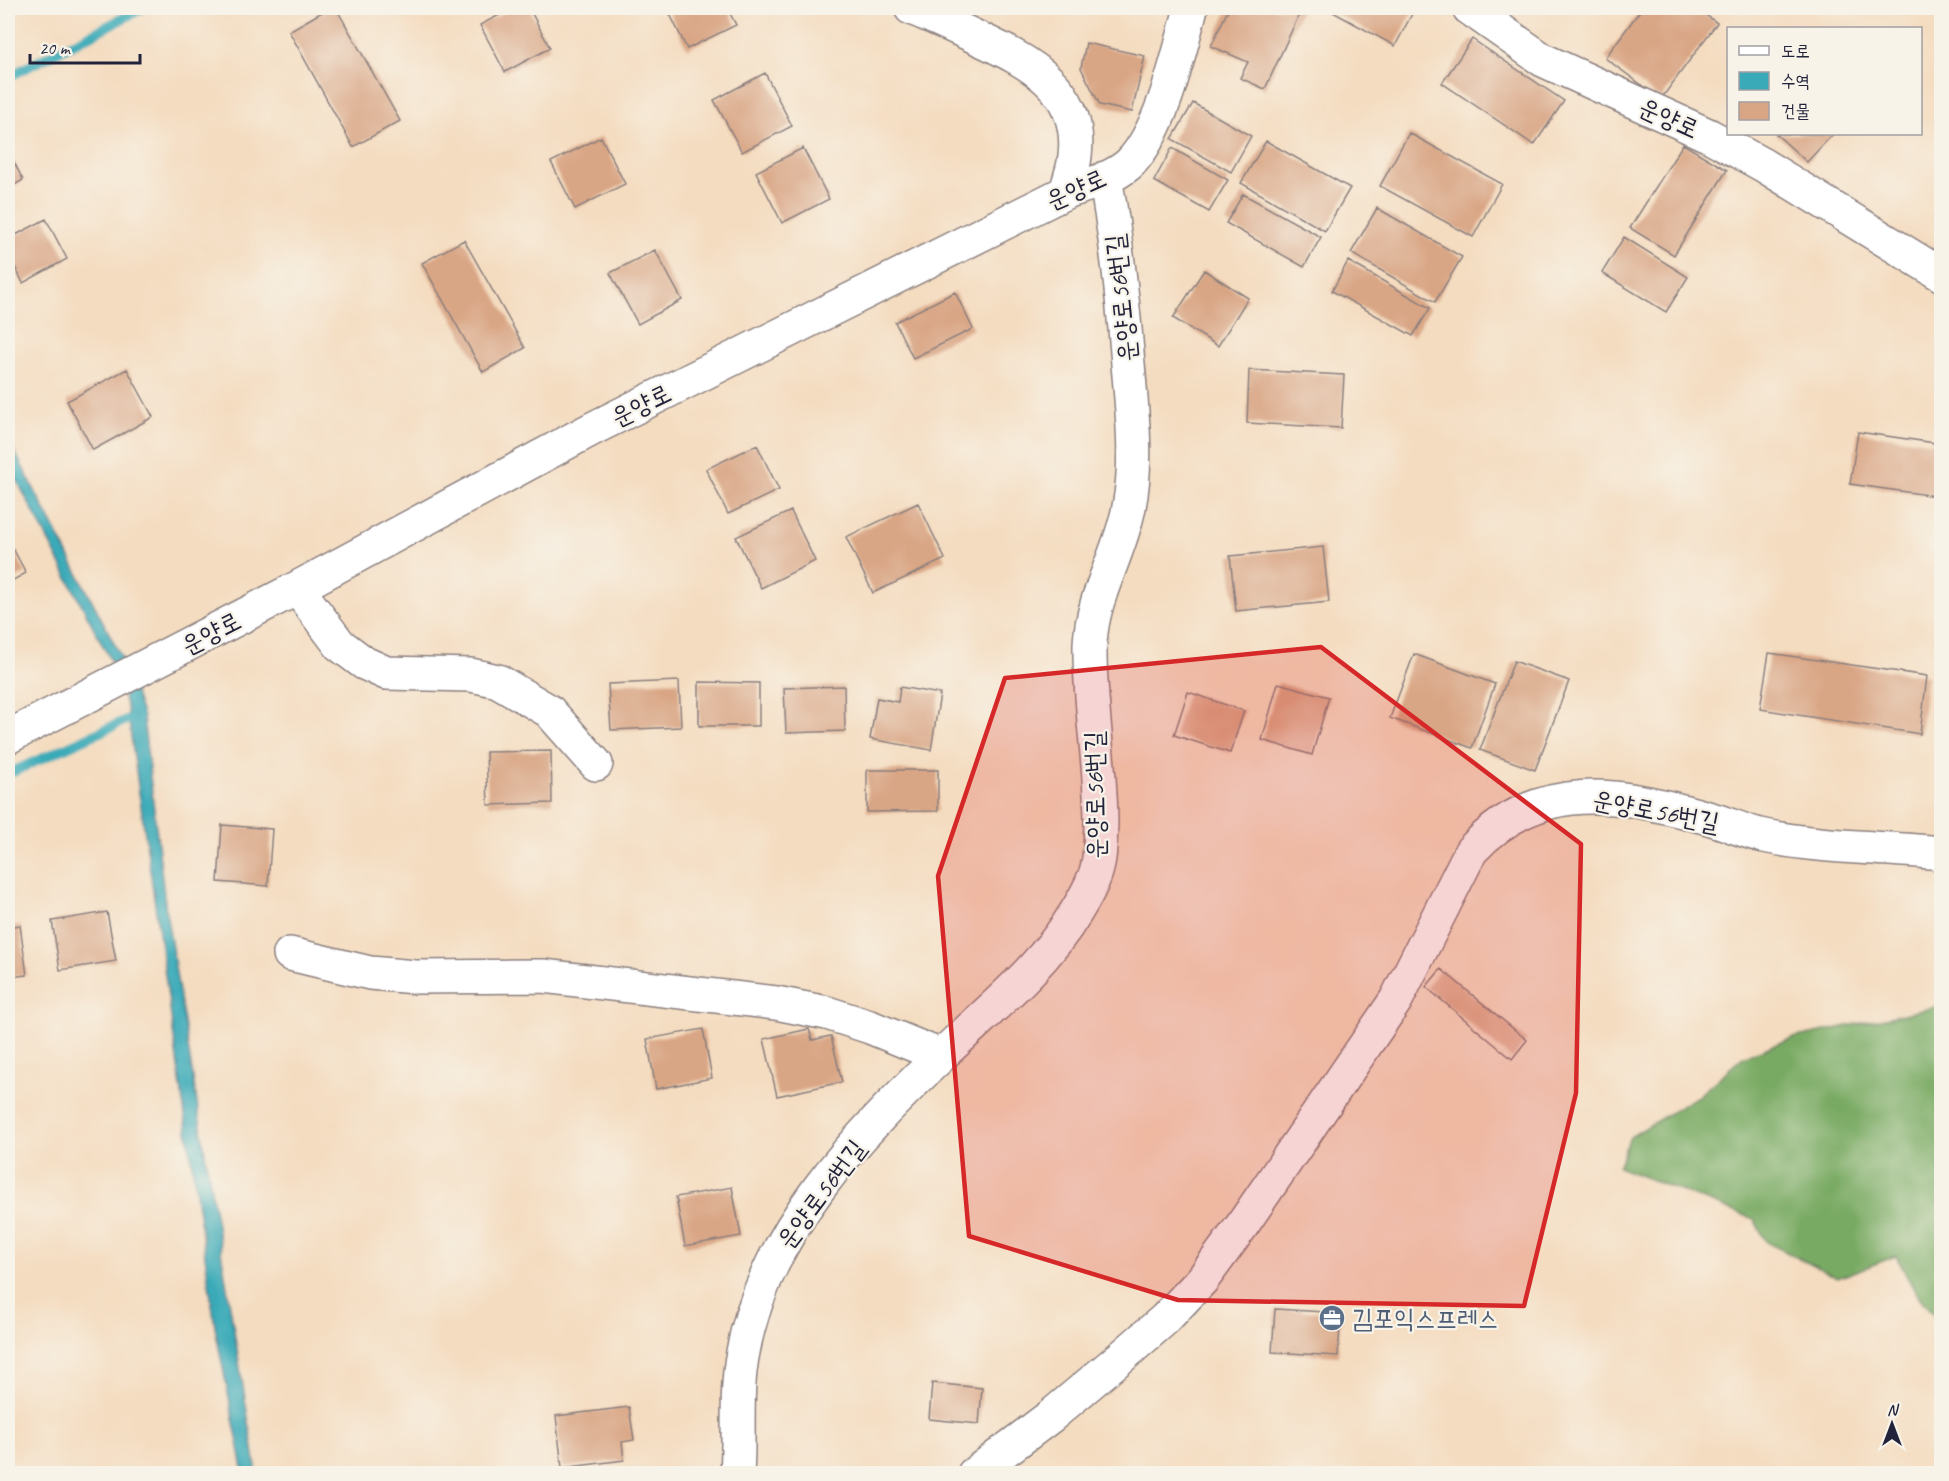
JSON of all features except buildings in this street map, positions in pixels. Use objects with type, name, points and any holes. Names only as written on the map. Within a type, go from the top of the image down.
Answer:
[{"type":"street","points":[[911,8],[1022,59],[1047,77],[1064,98],[1073,123],[1075,155],[1066,192]]},
{"type":"street","name":"운양로","points":[[8,737],[297,588],[592,429],[1066,192],[1105,178],[1128,165],[1144,145],[1157,120],[1191,8]]},
{"type":"street","name":"운양로","points":[[1469,8],[1544,60],[1710,136],[1938,266]]},
{"type":"street","name":"운양로56번길","points":[[737,1473],[742,1355],[752,1309],[768,1268],[796,1220],[848,1152],[1043,956],[1075,914],[1095,878],[1100,848],[1101,803],[1090,645],[1093,613],[1120,544],[1130,504],[1132,461],[1131,397],[1118,245],[1105,178]]},
{"type":"street","points":[[297,588],[340,645],[364,663],[386,673],[471,675],[498,681],[549,711],[596,764]]},
{"type":"street","name":"운양로56번길","points":[[975,1473],[1051,1416],[1118,1360],[1165,1319],[1202,1280],[1396,1000],[1471,851],[1487,834],[1509,818],[1536,804],[1568,797],[1596,797],[1636,802],[1707,817],[1772,837],[1941,853]]},
{"type":"street","points":[[291,954],[370,973],[454,978],[543,976],[776,1003],[826,1013],[859,1023],[941,1056]]},
{"type":"highlighted area","points":[[1321,647],[1581,844],[1576,1093],[1524,1306],[1178,1300],[969,1236],[938,876],[1005,678]]},
{"type":"green space","points":[[1941,1006],[1941,1324],[1916,1293],[1896,1256],[1838,1278],[1766,1242],[1754,1219],[1618,1167],[1630,1137],[1698,1096],[1743,1057],[1793,1038]]},
{"type":"water","points":[[8,439],[124,662],[143,717],[166,911],[257,1473],[244,1473],[216,1333],[127,708],[115,669],[8,463]]},
{"type":"waterway","points":[[8,77],[143,8]]},
{"type":"waterway","points":[[8,774],[137,715]]},
{"type":"place","name":"김포익스프레스","points":[[1332,1318]]}]
